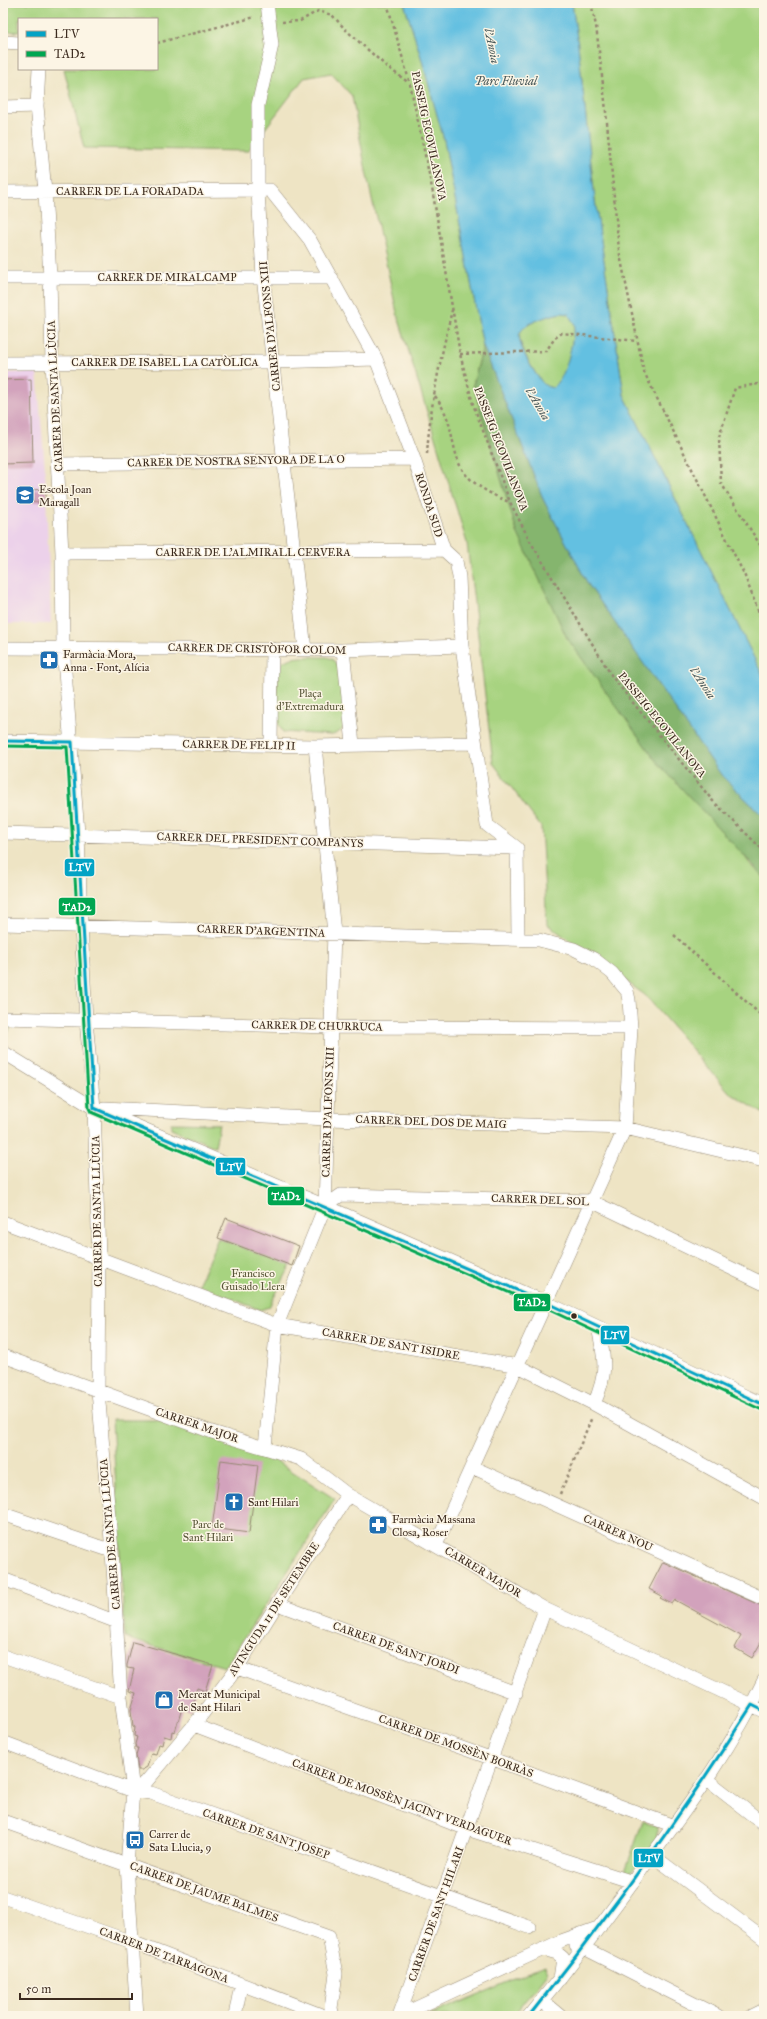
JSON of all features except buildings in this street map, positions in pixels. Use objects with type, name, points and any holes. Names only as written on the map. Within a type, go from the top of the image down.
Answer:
[{"type":"street","name":"CARRER D'ALFONS XIII","points":[[268,9],[272,45],[258,105],[258,191],[263,276],[306,650]]},
{"type":"street","points":[[3,42],[18,43]]},
{"type":"street","name":"CARRER DE SANTA LLÙCIA","points":[[39,70],[37,106],[45,192],[50,277],[52,361],[62,553],[63,648],[72,742],[78,834],[86,1020],[94,1108],[99,1258],[98,1391],[112,1551],[121,1697],[133,1791],[127,1865],[137,2016]]},
{"type":"street","points":[[3,107],[37,106]]},
{"type":"street","name":"RONDA SUD","points":[[258,191],[270,190],[310,240],[376,359],[414,459],[444,550],[456,561],[459,577],[462,646],[474,743],[487,825],[517,848]]},
{"type":"street","name":"CARRER DE LA FORADADA","points":[[3,192],[258,191]]},
{"type":"street","name":"CARRER DE MIRALCAMP","points":[[3,278],[263,276],[332,278]]},
{"type":"street","name":"CARRER DE ISABEL LA CATÒLICA","points":[[3,362],[274,362],[376,359]]},
{"type":"street","name":"CARRER DE NOSTRA SENYORA DE LA O","points":[[58,464],[414,459]]},
{"type":"street","name":"CARRER DE L'ALMIRALL CERVERA","points":[[62,553],[444,550]]},
{"type":"street","name":"CARRER DE CRISTÒFOR COLOM","points":[[3,648],[343,650],[462,646]]},
{"type":"street","points":[[271,745],[272,649]]},
{"type":"street","points":[[343,650],[354,744]]},
{"type":"street","name":"CARRER DE FELIP II","points":[[3,741],[315,746],[354,744],[474,743]]},
{"type":"street","name":"CARRER D'ALFONS XIII","points":[[265,1447],[277,1325],[325,1206],[334,933],[315,746]]},
{"type":"street","name":"CARRER DEL PRESIDENT COMPANYS","points":[[3,833],[517,848]]},
{"type":"street","points":[[517,848],[518,938]]},
{"type":"street","name":"CARRER D'ARGENTINA","points":[[3,924],[518,938],[539,940],[574,949],[594,960],[612,973],[627,991],[631,1028],[625,1128]]},
{"type":"street","name":"CARRER DE CHURRUCA","points":[[3,1018],[330,1026],[631,1028]]},
{"type":"street","points":[[3,1052],[94,1108],[325,1206],[547,1303],[764,1405]]},
{"type":"street","name":"CARRER DEL DOS DE MAIG","points":[[94,1108],[328,1119],[625,1128],[764,1161]]},
{"type":"street","points":[[436,1545],[625,1128]]},
{"type":"street","name":"CARRER DEL SOL","points":[[325,1206],[341,1195],[592,1201],[764,1284]]},
{"type":"street","name":"CARRER DE SANT ISIDRE","points":[[3,1222],[277,1325],[518,1366],[594,1404],[764,1498]]},
{"type":"street","points":[[594,1404],[605,1374],[604,1358],[598,1328]]},
{"type":"street","name":"CARRER MAJOR","points":[[3,1356],[212,1432],[301,1459],[348,1495],[545,1609],[758,1708]]},
{"type":"street","name":"CARRER NOU","points":[[472,1467],[764,1599]]},
{"type":"street","name":"AVINGUDA 11 DE SETEMBRE","points":[[133,1791],[146,1782],[194,1725],[237,1668],[348,1495]]},
{"type":"street","points":[[3,1514],[112,1551]]},
{"type":"street","points":[[3,1579],[117,1622]]},
{"type":"street","name":"CARRER DE SANT JORDI","points":[[277,1604],[516,1693]]},
{"type":"street","name":"CARRER DE SANT HILARI","points":[[399,2016],[493,1759],[545,1609]]},
{"type":"street","points":[[3,1656],[121,1697]]},
{"type":"street","name":"CARRER DE MOSSÈN BORRÀS","points":[[237,1668],[493,1759],[674,1826]]},
{"type":"street","points":[[530,2016],[600,1927],[758,1708],[764,1680]]},
{"type":"street","name":"CARRER DE MOSSÈN JACINT VERDAGUER","points":[[194,1725],[467,1829],[633,1882]]},
{"type":"street","name":"CARRER DE SANT JOSEP","points":[[3,1742],[133,1791],[151,1793],[529,1928]]},
{"type":"street","points":[[706,1779],[764,1824]]},
{"type":"street","name":"CARRER DE JAUME BALMES","points":[[3,1821],[329,1937],[336,1974],[331,2008],[333,2016]]},
{"type":"street","points":[[652,1855],[764,1939]]},
{"type":"street","name":"CARRER DE TARRAGONA","points":[[3,1897],[132,1942],[324,2016]]},
{"type":"street","points":[[399,2016],[561,1941],[600,1927]]},
{"type":"street","points":[[561,1941],[584,1948],[718,2016]]},
{"type":"street","points":[[543,1949],[558,1953],[562,1958],[560,1979]]},
{"type":"street","points":[[235,2016],[241,1985]]},
{"type":"street","points":[[542,2001],[560,2016]]},
{"type":"street","points":[[752,2016],[764,2010]]},
{"type":"path","name":"PASSEIG ECOVILANOVA","points":[[387,3],[410,84],[443,244],[460,354],[474,404],[510,502],[530,541],[613,678],[712,800],[764,851]]},
{"type":"path","points":[[591,3],[596,26],[605,101],[619,250],[644,372],[744,574],[764,626]]},
{"type":"path","points":[[158,43],[268,9],[282,22],[300,21],[318,11],[332,15],[347,31],[386,66],[410,84]]},
{"type":"path","points":[[427,459],[428,430],[441,358],[453,307]]},
{"type":"path","points":[[460,354],[546,351],[555,338],[562,333],[637,341]]},
{"type":"path","points":[[764,383],[735,388],[719,437],[721,483],[764,551]]},
{"type":"path","points":[[434,396],[445,410],[459,464],[468,476],[492,495],[510,502]]},
{"type":"path","points":[[674,936],[764,1018]]},
{"type":"path","points":[[556,1505],[593,1415],[594,1404]]},
{"type":"shaded area","name":"Escola Joan Maragall","points":[[37,372],[45,469],[51,624],[3,624],[3,373]]},
{"type":"green space","points":[[3,3],[404,3],[444,140],[483,346],[473,385],[517,532],[750,864],[764,877],[764,1114],[730,1093],[645,995],[547,924],[541,827],[493,763],[467,543],[397,313],[367,176],[352,96],[331,73],[304,78],[248,151],[84,148],[64,70],[158,70],[158,18],[18,18],[18,32],[3,31]]},
{"type":"green space","points":[[572,3],[764,3],[764,678],[624,395],[595,200]]},
{"type":"green space","points":[[561,313],[568,314],[575,325],[571,350],[566,367],[553,388],[548,387],[541,381],[533,368],[521,344],[520,333],[522,329],[532,323]]},
{"type":"green space","points":[[483,346],[544,501],[588,584],[722,776],[764,817],[764,877],[656,761],[567,638],[517,532],[473,385]]},
{"type":"green space","name":"Plaça d'Extremadura","points":[[327,657],[332,659],[340,668],[346,721],[344,726],[339,732],[332,735],[283,732],[276,720],[277,670],[281,664],[292,658]]},
{"type":"green space","points":[[3,1026],[11,1026],[5,1039],[3,1037]]},
{"type":"green space","points":[[171,1123],[219,1124],[215,1147],[171,1128]]},
{"type":"green space","name":"Francisco Guisado Llera","points":[[218,1238],[291,1265],[269,1307],[260,1310],[198,1285]]},
{"type":"green space","name":"Parc de Sant Hilari","points":[[112,1420],[159,1420],[270,1457],[335,1499],[225,1667],[125,1638]]},
{"type":"green space","points":[[643,1821],[657,1826],[657,1839],[629,1876],[624,1874]]},
{"type":"green space","points":[[545,1966],[547,1973],[513,2016],[428,2016]]},
{"type":"water","name":"Parc Fluvial","points":[[404,3],[572,3],[595,200],[624,395],[764,678],[764,817],[722,776],[588,584],[544,501],[483,346],[444,140]],"holes":[[[561,313],[568,314],[575,325],[568,359],[558,383],[553,388],[548,387],[541,381],[532,368],[521,344],[519,338],[520,333],[522,329],[538,320]]]},
{"type":"transit line","name":"LTV","points":[[3,741],[72,742],[94,1108],[547,1303],[764,1405]]},
{"type":"transit line","name":"TAD2","points":[[3,746],[67,747],[89,1108],[91,1112],[545,1308],[762,1410]]},
{"type":"transit line","name":"LTV","points":[[529,2016],[645,1864],[752,1705],[764,1711]]},
{"type":"place","name":"Escola Joan Maragall","points":[[25,495]]},
{"type":"place","name":"Farmàcia Mora, Anna - Font, Alícia","points":[[49,660]]},
{"type":"place","name":"Sant Hilari","points":[[234,1502]]},
{"type":"place","name":"Farmàcia Massana Closa, Roser","points":[[378,1525]]},
{"type":"place","name":"Mercat Municipal de Sant Hilari","points":[[164,1700]]},
{"type":"place","name":"Carrer de Sata Llucia, 9","points":[[135,1840]]},
{"type":"water label","name":"l'Anoia","points":[[492,46]]},
{"type":"water label","name":"l'Anoia","points":[[538,404]]},
{"type":"water label","name":"l'Anoia","points":[[703,683]]}]
